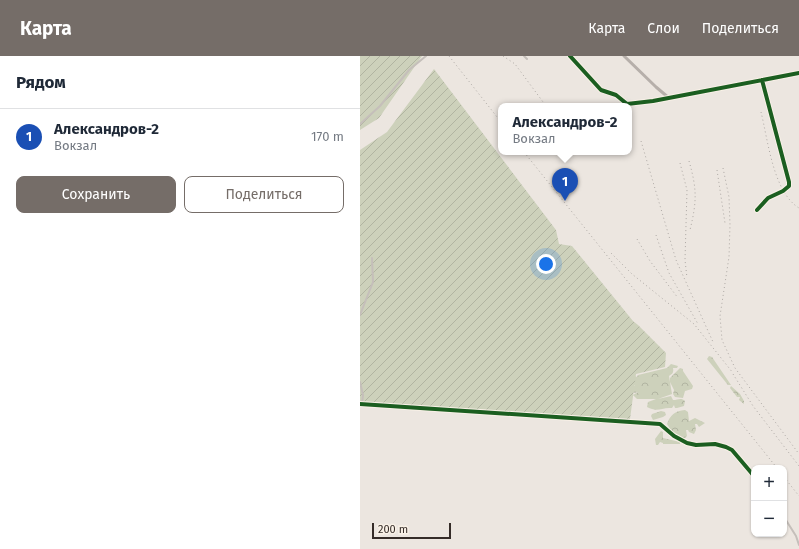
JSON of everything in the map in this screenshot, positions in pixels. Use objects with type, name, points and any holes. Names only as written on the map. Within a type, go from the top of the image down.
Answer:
[{"type":"street","points":[[360,124],[380,106],[409,70],[426,56]]},
{"type":"street","points":[[524,56],[527,59]]},
{"type":"street","points":[[570,56],[601,90],[616,95],[626,103]]},
{"type":"street","points":[[624,56],[669,98]]},
{"type":"street","points":[[632,103],[669,98],[799,73]]},
{"type":"street","points":[[757,210],[768,198],[783,191],[788,186],[789,182],[762,80]]},
{"type":"street","points":[[360,315],[373,282],[372,258]]},
{"type":"street","points":[[360,382],[363,395],[361,404],[660,424],[674,436],[696,445],[715,444],[732,450],[751,472]]},
{"type":"street","points":[[787,522],[796,536],[799,545]]},
{"type":"green space","points":[[360,56],[422,56],[379,118],[360,130]]},
{"type":"green space","points":[[434,69],[556,230],[559,244],[572,246],[633,321],[666,353],[665,367],[636,374],[630,419],[360,403],[360,150],[387,132]]},
{"type":"green space","points":[[709,356],[712,357],[731,385],[728,385],[707,359]]},
{"type":"green space","points":[[671,364],[678,366],[677,368],[673,368],[672,374],[669,376],[672,394],[658,399],[671,396],[673,400],[684,400],[684,406],[675,408],[674,405],[672,408],[654,410],[647,407],[648,402],[656,399],[637,399],[633,395],[638,392],[635,393],[630,390],[635,385],[629,385],[635,376],[637,377],[638,375],[667,368]]},
{"type":"green space","points":[[680,368],[683,369],[693,386],[692,389],[685,391],[683,398],[675,397],[673,394],[674,390],[670,382],[670,378]]},
{"type":"green space","points":[[731,386],[740,394],[744,404],[739,400],[740,397],[737,397],[730,388]]},
{"type":"green space","points":[[685,410],[688,412],[689,421],[695,418],[705,423],[699,427],[695,424],[696,430],[694,434],[686,430],[687,436],[682,438],[674,434],[667,424],[673,414],[678,411]]},
{"type":"green space","points":[[661,411],[665,412],[666,415],[653,420],[651,416],[652,414]]},
{"type":"green space","points":[[661,431],[663,432],[663,438],[680,442],[680,444],[663,444],[660,442],[656,445],[655,439]]},
{"type":"railway","points":[[449,56],[498,118]]},
{"type":"railway","points":[[503,56],[515,64],[544,103]]},
{"type":"railway","points":[[761,112],[777,178],[790,200],[799,208]]},
{"type":"railway","points":[[641,141],[676,260],[713,342]]},
{"type":"railway","points":[[526,155],[775,465]]},
{"type":"railway","points":[[689,161],[695,187],[695,203],[690,230]]},
{"type":"railway","points":[[680,163],[687,190],[685,260],[687,278]]},
{"type":"railway","points":[[723,168],[729,197],[730,225],[729,257],[720,316],[722,340],[735,368],[799,454]]},
{"type":"railway","points":[[717,170],[725,223]]},
{"type":"railway","points":[[656,235],[669,273],[698,324]]},
{"type":"railway","points":[[637,239],[650,261],[678,298]]},
{"type":"railway","points":[[611,253],[632,274],[694,324],[733,373]]},
{"type":"railway","points":[[733,374],[753,406],[799,466]]},
{"type":"railway","points":[[787,481],[799,496]]},
{"type":"cycle path","points":[[570,56],[601,90],[616,95],[626,103]]},
{"type":"cycle path","points":[[632,103],[653,101],[799,73]]},
{"type":"cycle path","points":[[757,210],[768,198],[783,191],[789,186],[762,80]]},
{"type":"cycle path","points":[[360,404],[660,424],[674,436],[687,443],[696,445],[715,444],[732,450],[751,472]]},
{"type":"place","name":"Александров-2","points":[[565,201]]}]
